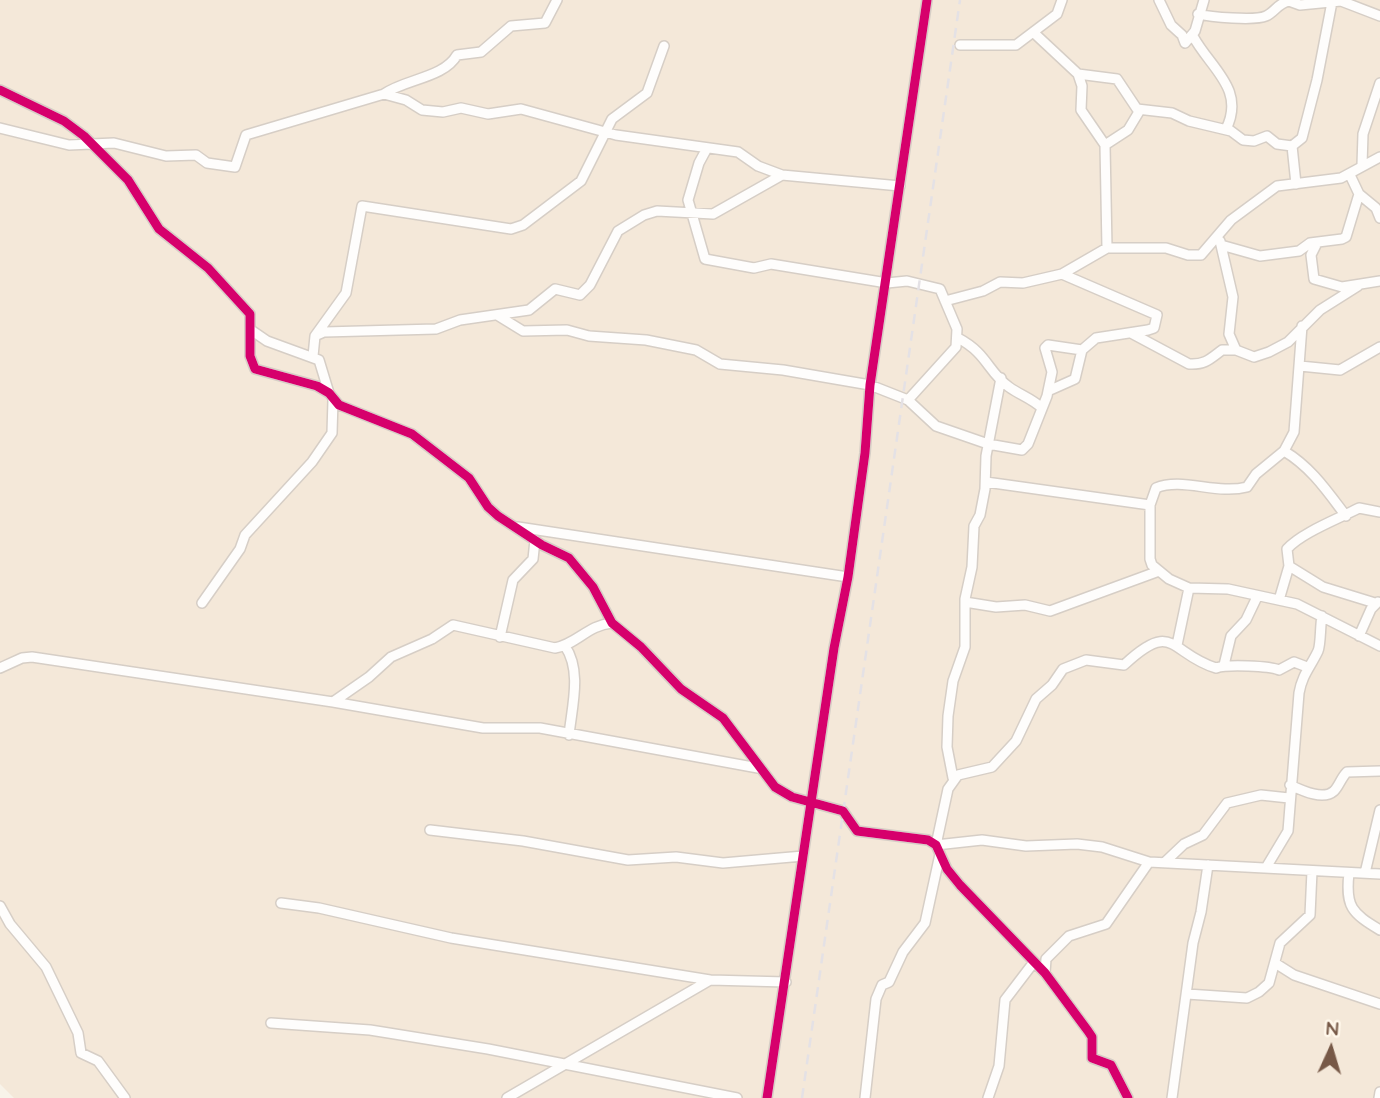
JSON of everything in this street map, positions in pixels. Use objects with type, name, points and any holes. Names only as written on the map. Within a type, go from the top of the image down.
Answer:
[{"type":"street","points":[[0,128],[69,145],[120,144],[166,156],[196,155],[207,163],[235,167],[246,135],[384,94],[399,84],[437,71],[460,54],[481,52],[510,26],[545,23],[557,0]]},
{"type":"street","points":[[767,1098],[834,648],[848,577],[865,453],[870,385],[927,0]]},
{"type":"street","points":[[1016,45],[1057,14],[1062,0]]},
{"type":"street","points":[[1159,0],[1171,25],[1182,35],[1185,43],[1193,36],[1204,0]]},
{"type":"street","points":[[1269,15],[1273,0]]},
{"type":"street","points":[[1198,14],[1219,19],[1269,15],[1289,1],[1300,5],[1341,1],[1380,16]]},
{"type":"street","points":[[1078,74],[1117,79],[1133,107],[1140,110],[1172,113],[1189,121],[1226,129],[1243,140],[1254,141],[1266,136],[1277,144],[1292,146],[1302,138],[1332,2]]},
{"type":"street","points":[[1032,32],[1042,44],[1078,74],[1082,86],[1081,110],[1105,145],[1107,248]]},
{"type":"street","points":[[1193,36],[1218,68],[1228,89],[1234,110],[1226,129]]},
{"type":"street","points":[[960,45],[1042,44]]},
{"type":"street","points":[[313,356],[315,336],[346,293],[362,206],[517,229],[574,188],[589,167],[605,132],[617,114],[647,93],[664,46]]},
{"type":"street","points":[[1362,164],[1363,134],[1380,83]]},
{"type":"street","points":[[0,90],[64,121],[91,143],[128,180],[159,229],[214,273],[250,314],[250,356],[255,369],[306,382],[412,434],[469,478],[488,507],[535,540],[569,558],[593,587],[612,623],[641,647],[681,689],[723,718],[758,768],[783,793],[843,811],[857,831],[928,840],[938,850],[960,885],[1045,973],[1092,1037],[1092,1058],[1111,1065],[1128,1098]]},
{"type":"street","points":[[384,94],[406,100],[422,110],[443,112],[461,108],[488,114],[522,109],[605,132],[706,150],[738,152],[758,166],[782,175],[900,186]]},
{"type":"street","points":[[1105,145],[1128,130],[1140,110]]},
{"type":"street","points":[[1292,146],[1296,184]]},
{"type":"street","points":[[706,150],[698,163],[688,200],[705,259],[754,268],[771,264],[887,283],[907,281],[940,289],[958,338],[956,347],[908,400]]},
{"type":"street","points":[[945,301],[983,291],[1000,282],[1023,283],[1062,274],[1107,248],[1166,248],[1195,256],[1205,251],[1218,233],[1260,196],[1277,186],[1350,175],[1362,164],[1380,157]]},
{"type":"street","points":[[315,336],[329,331],[436,329],[460,320],[529,310],[555,289],[583,293],[618,231],[644,215],[657,211],[713,214],[782,175]]},
{"type":"street","points":[[1350,175],[1359,194],[1376,208],[1380,218]]},
{"type":"street","points":[[1221,245],[1260,256],[1295,252],[1310,243],[1346,237],[1359,194]]},
{"type":"street","points":[[1218,233],[1233,297],[1229,334],[1236,350]]},
{"type":"street","points":[[1317,243],[1311,255],[1314,279],[1342,287],[1380,281]]},
{"type":"street","points":[[1048,391],[1075,379],[1082,350],[1096,338],[1154,328],[1157,315],[1062,274]]},
{"type":"street","points":[[1131,333],[1189,364],[1210,361],[1222,350],[1236,350],[1254,357],[1262,356],[1288,342],[1302,326],[1359,286]]},
{"type":"street","points":[[498,315],[523,331],[568,330],[589,336],[646,340],[696,350],[720,364],[783,370],[870,385],[908,400],[936,426],[988,444],[1026,448],[1048,391],[1052,372],[1046,346],[1082,350]]},
{"type":"street","points":[[1267,866],[1287,834],[1296,712],[1307,667],[1319,649],[1321,621],[1312,609],[1227,589],[1189,588],[1159,571],[1150,559],[1150,505],[1152,494],[1162,485],[1211,489],[1247,487],[1256,474],[1284,451],[1294,432],[1297,416],[1302,326]]},
{"type":"street","points":[[202,603],[240,549],[245,535],[312,461],[332,433],[331,396],[324,367],[313,356],[267,341],[251,330]]},
{"type":"street","points":[[958,338],[978,349],[1007,386],[1031,397],[1042,408]]},
{"type":"street","points":[[1300,366],[1340,370],[1380,347]]},
{"type":"street","points":[[1368,353],[1380,359]]},
{"type":"street","points":[[865,1098],[876,999],[882,985],[889,982],[898,968],[903,952],[925,923],[953,778],[947,747],[948,722],[953,681],[965,647],[965,602],[975,543],[974,526],[981,512],[988,444],[1000,377]]},
{"type":"street","points":[[1284,451],[1313,471],[1319,485],[1346,516]]},
{"type":"street","points":[[986,482],[1150,505]]},
{"type":"street","points":[[1279,600],[1289,566],[1287,549],[1290,546],[1308,536],[1312,529],[1364,507],[1380,512]]},
{"type":"street","points":[[513,526],[848,577]]},
{"type":"street","points":[[500,637],[513,580],[533,559],[535,540]]},
{"type":"street","points":[[1289,566],[1323,587],[1378,602],[1359,636]]},
{"type":"street","points":[[965,602],[996,607],[1025,605],[1050,611],[1159,571]]},
{"type":"street","points":[[1177,645],[1189,588]]},
{"type":"street","points":[[1224,665],[1231,636],[1246,620],[1257,597]]},
{"type":"street","points":[[1321,621],[1332,623],[1380,646]]},
{"type":"street","points":[[569,734],[575,685],[568,650],[573,639],[595,625],[612,623]]},
{"type":"street","points":[[333,702],[369,677],[391,657],[432,639],[453,625],[464,625],[500,637],[568,650]]},
{"type":"street","points":[[953,778],[992,768],[1016,741],[1036,699],[1052,685],[1063,669],[1086,660],[1124,666],[1153,644],[1172,641],[1212,667],[1269,666],[1279,670],[1294,662],[1307,667]]},
{"type":"street","points":[[0,668],[32,657],[333,702],[483,728],[540,728],[758,768]]},
{"type":"street","points":[[1290,785],[1313,794],[1328,795],[1347,772],[1380,771]]},
{"type":"street","points":[[1165,862],[1184,844],[1203,835],[1227,803],[1261,795],[1289,798]]},
{"type":"street","points":[[1365,873],[1380,810]]},
{"type":"street","points":[[430,830],[523,841],[628,860],[676,857],[723,863],[803,856]]},
{"type":"street","points":[[938,850],[982,840],[1026,846],[1077,844],[1102,847],[1149,862],[1267,866],[1380,874]]},
{"type":"street","points":[[1045,973],[1046,959],[1069,936],[1106,924],[1149,862]]},
{"type":"street","points":[[1172,1098],[1192,943],[1201,912],[1208,865]]},
{"type":"street","points":[[1187,994],[1247,998],[1269,983],[1286,936],[1306,923],[1310,915],[1312,871]]},
{"type":"street","points":[[1349,873],[1347,899],[1350,908],[1380,930]]},
{"type":"street","points":[[281,903],[319,908],[463,940],[710,980],[786,982]]},
{"type":"street","points":[[0,906],[10,924],[46,967],[78,1033],[81,1053],[97,1061],[125,1098]]},
{"type":"street","points":[[988,1098],[999,1066],[1005,1000],[1034,962]]},
{"type":"street","points":[[1275,963],[1294,975],[1380,1004]]},
{"type":"street","points":[[507,1098],[710,980]]},
{"type":"street","points":[[271,1023],[370,1030],[488,1049],[737,1098]]},
{"type":"street","points":[[1379,1098],[1380,1092]]},
{"type":"shaded area","points":[[0,0],[1380,0],[1380,1098],[14,1098],[0,1084]]},
{"type":"railway","points":[[802,1098],[960,0]]},
{"type":"cycle path","points":[[767,1098],[834,648],[848,577],[865,453],[870,385],[927,0]]},
{"type":"cycle path","points":[[0,90],[64,121],[84,136],[128,180],[159,229],[208,268],[250,314],[250,356],[255,369],[317,386],[329,393],[339,405],[412,434],[469,478],[488,507],[498,516],[542,545],[569,558],[593,587],[612,623],[641,647],[681,689],[723,718],[775,787],[792,797],[843,811],[857,831],[928,840],[936,845],[947,869],[960,885],[1045,973],[1092,1037],[1092,1058],[1111,1065],[1128,1098]]}]
